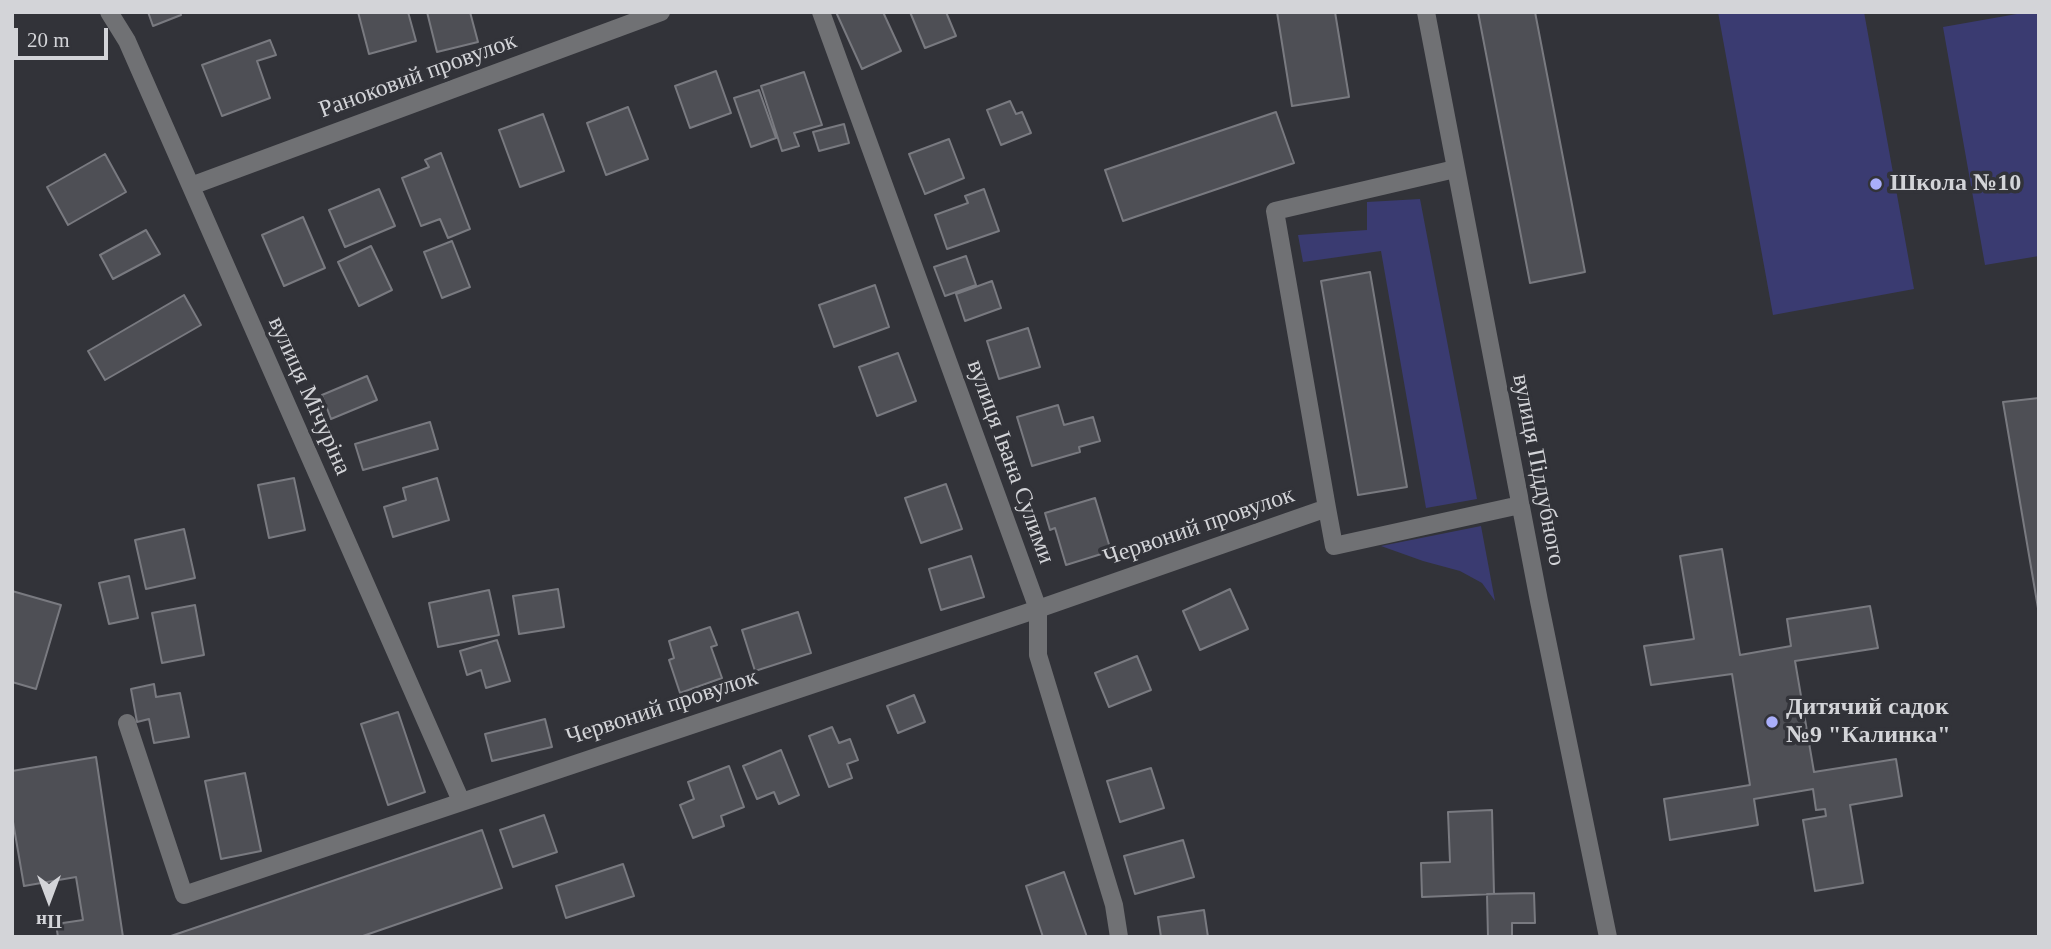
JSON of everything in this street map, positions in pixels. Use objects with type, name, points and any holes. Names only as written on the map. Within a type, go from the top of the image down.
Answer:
[{"type":"street","name":"вулиця Мічуріна","points":[[109,12],[127,41],[461,801]]},
{"type":"street","name":"Раноковий провулок","points":[[191,186],[661,12]]},
{"type":"street","name":"вулиця Івана Сулими","points":[[821,12],[1038,609],[1038,655],[1114,905],[1119,937]]},
{"type":"street","name":"вулиця Піддубного","points":[[1426,12],[1520,505],[1608,937]]},
{"type":"street","points":[[1455,169],[1275,211],[1334,545],[1520,505]]},
{"type":"street","name":"Червоний провулок","points":[[127,723],[184,895],[1038,609],[1327,508]]},
{"type":"shaded area","points":[[1718,12],[1864,12],[1914,289],[1773,315]]},
{"type":"shaded area","points":[[2039,12],[2039,256],[1985,265],[1943,27]]},
{"type":"shaded area","points":[[1420,199],[1477,499],[1426,508],[1381,251],[1303,262],[1298,235],[1367,230],[1367,202]]},
{"type":"shaded area","points":[[1481,526],[1495,601],[1482,583],[1460,571],[1381,546]]},
{"type":"building","points":[[148,12],[180,12],[181,15],[153,26]]},
{"type":"building","points":[[358,12],[408,12],[416,41],[369,54]]},
{"type":"building","points":[[427,12],[470,12],[478,42],[437,52]]},
{"type":"building","points":[[836,12],[883,12],[901,51],[862,69]]},
{"type":"building","points":[[910,12],[946,12],[956,36],[925,48]]},
{"type":"building","points":[[1277,12],[1335,12],[1349,97],[1292,106]]},
{"type":"building","points":[[1478,12],[1535,12],[1585,272],[1530,283]]},
{"type":"building","points":[[270,40],[276,55],[257,61],[270,98],[222,116],[202,65]]},
{"type":"building","points":[[716,71],[731,113],[690,128],[675,86]]},
{"type":"building","points":[[804,72],[822,125],[794,133],[799,146],[782,151],[761,86]]},
{"type":"building","points":[[759,90],[776,138],[751,147],[734,98]]},
{"type":"building","points":[[1010,101],[1016,114],[1022,112],[1031,133],[1001,145],[987,110]]},
{"type":"building","points":[[628,107],[648,159],[606,175],[587,123]]},
{"type":"building","points":[[1276,112],[1294,163],[1123,221],[1105,170]]},
{"type":"building","points":[[543,114],[564,171],[520,187],[499,130]]},
{"type":"building","points":[[844,124],[849,143],[819,151],[813,132]]},
{"type":"building","points":[[949,139],[964,178],[925,194],[909,154]]},
{"type":"building","points":[[441,153],[470,229],[448,238],[440,219],[421,226],[402,178],[429,167],[425,160]]},
{"type":"building","points":[[105,154],[126,192],[68,225],[47,187]]},
{"type":"building","points":[[379,189],[395,226],[345,247],[329,210]]},
{"type":"building","points":[[984,189],[999,231],[947,249],[935,215],[968,203],[965,196]]},
{"type":"building","points":[[303,217],[325,268],[284,286],[262,235]]},
{"type":"building","points":[[146,230],[160,254],[113,279],[100,255]]},
{"type":"building","points":[[452,241],[470,287],[442,298],[424,252]]},
{"type":"building","points":[[371,246],[392,290],[359,306],[338,262]]},
{"type":"building","points":[[966,256],[976,285],[945,296],[934,267]]},
{"type":"building","points":[[1370,272],[1407,487],[1358,495],[1321,281]]},
{"type":"building","points":[[992,281],[1001,308],[965,321],[956,294]]},
{"type":"building","points":[[875,285],[889,327],[834,347],[819,305]]},
{"type":"building","points":[[184,295],[201,325],[105,380],[88,351]]},
{"type":"building","points":[[1028,328],[1040,367],[999,379],[987,341]]},
{"type":"building","points":[[898,353],[916,401],[877,416],[859,367]]},
{"type":"building","points":[[367,376],[377,400],[331,419],[322,395]]},
{"type":"building","points":[[2039,398],[2039,614],[2003,402]]},
{"type":"building","points":[[1058,405],[1064,425],[1093,417],[1100,441],[1079,447],[1080,452],[1032,466],[1017,417]]},
{"type":"building","points":[[430,422],[438,449],[363,470],[355,444]]},
{"type":"building","points":[[294,478],[305,530],[269,538],[258,485]]},
{"type":"building","points":[[437,478],[449,520],[393,537],[384,507],[406,500],[403,488]]},
{"type":"building","points":[[946,484],[962,529],[921,543],[905,498]]},
{"type":"building","points":[[1095,498],[1111,551],[1066,565],[1055,528],[1050,530],[1045,513]]},
{"type":"building","points":[[184,529],[195,578],[146,589],[135,540]]},
{"type":"building","name":"Дитячий садок №9 \"Калинка\"","points":[[1722,549],[1740,655],[1791,646],[1787,619],[1870,606],[1878,648],[1795,661],[1814,772],[1896,759],[1902,796],[1850,805],[1863,883],[1815,891],[1803,820],[1826,816],[1825,809],[1816,810],[1813,789],[1754,799],[1758,825],[1670,840],[1664,799],[1750,785],[1732,674],[1651,685],[1644,646],[1694,639],[1680,556]]},
{"type":"building","points":[[971,556],[984,597],[941,610],[929,569]]},
{"type":"building","points":[[129,576],[138,618],[109,624],[99,583]]},
{"type":"building","points":[[558,589],[564,627],[519,634],[513,596]]},
{"type":"building","points":[[1230,589],[1248,629],[1200,650],[1183,611]]},
{"type":"building","points":[[489,590],[499,635],[438,647],[429,603]]},
{"type":"building","points":[[12,591],[61,605],[36,689],[12,682]]},
{"type":"building","points":[[195,605],[204,655],[162,663],[152,613]]},
{"type":"building","points":[[798,612],[811,653],[755,671],[742,630]]},
{"type":"building","points":[[710,627],[717,645],[711,647],[722,678],[680,693],[669,660],[674,658],[669,641]]},
{"type":"building","points":[[497,640],[510,681],[486,688],[481,670],[467,675],[460,651]]},
{"type":"building","points":[[1137,656],[1151,690],[1109,707],[1095,673]]},
{"type":"building","points":[[154,684],[156,697],[180,693],[189,737],[154,743],[149,719],[137,722],[131,689]]},
{"type":"building","points":[[914,695],[925,722],[898,733],[887,706]]},
{"type":"building","points":[[398,712],[425,792],[388,805],[361,724]]},
{"type":"building","points":[[545,719],[552,747],[492,761],[485,734]]},
{"type":"building","points":[[832,727],[839,743],[850,739],[858,760],[847,764],[852,778],[829,787],[809,736]]},
{"type":"building","points":[[781,750],[799,795],[779,804],[774,792],[757,799],[743,766]]},
{"type":"building","points":[[96,757],[123,937],[58,937],[56,924],[83,920],[76,877],[24,886],[12,816],[12,771]]},
{"type":"building","points":[[729,766],[744,807],[721,816],[724,826],[693,838],[680,805],[694,799],[688,782]]},
{"type":"building","points":[[1151,768],[1164,808],[1120,822],[1107,781]]},
{"type":"building","points":[[245,773],[261,851],[221,859],[205,781]]},
{"type":"building","points":[[1492,810],[1494,894],[1422,897],[1421,863],[1450,862],[1448,812]]},
{"type":"building","points":[[544,815],[557,852],[513,867],[500,830]]},
{"type":"building","points":[[482,830],[502,888],[360,937],[168,937]]},
{"type":"building","points":[[1183,840],[1194,877],[1135,894],[1124,856]]},
{"type":"building","points":[[623,864],[634,896],[566,918],[556,886]]},
{"type":"building","points":[[1064,872],[1087,937],[1043,937],[1026,886]]},
{"type":"building","points":[[1534,893],[1535,923],[1512,923],[1512,937],[1488,937],[1487,894]]},
{"type":"building","points":[[1204,910],[1208,937],[1161,937],[1158,917]]},
{"type":"place","name":"Школа №10","points":[[1876,184]]},
{"type":"place","name":"Дитячий садок №9 \"Калинка\"","points":[[1772,722]]}]
